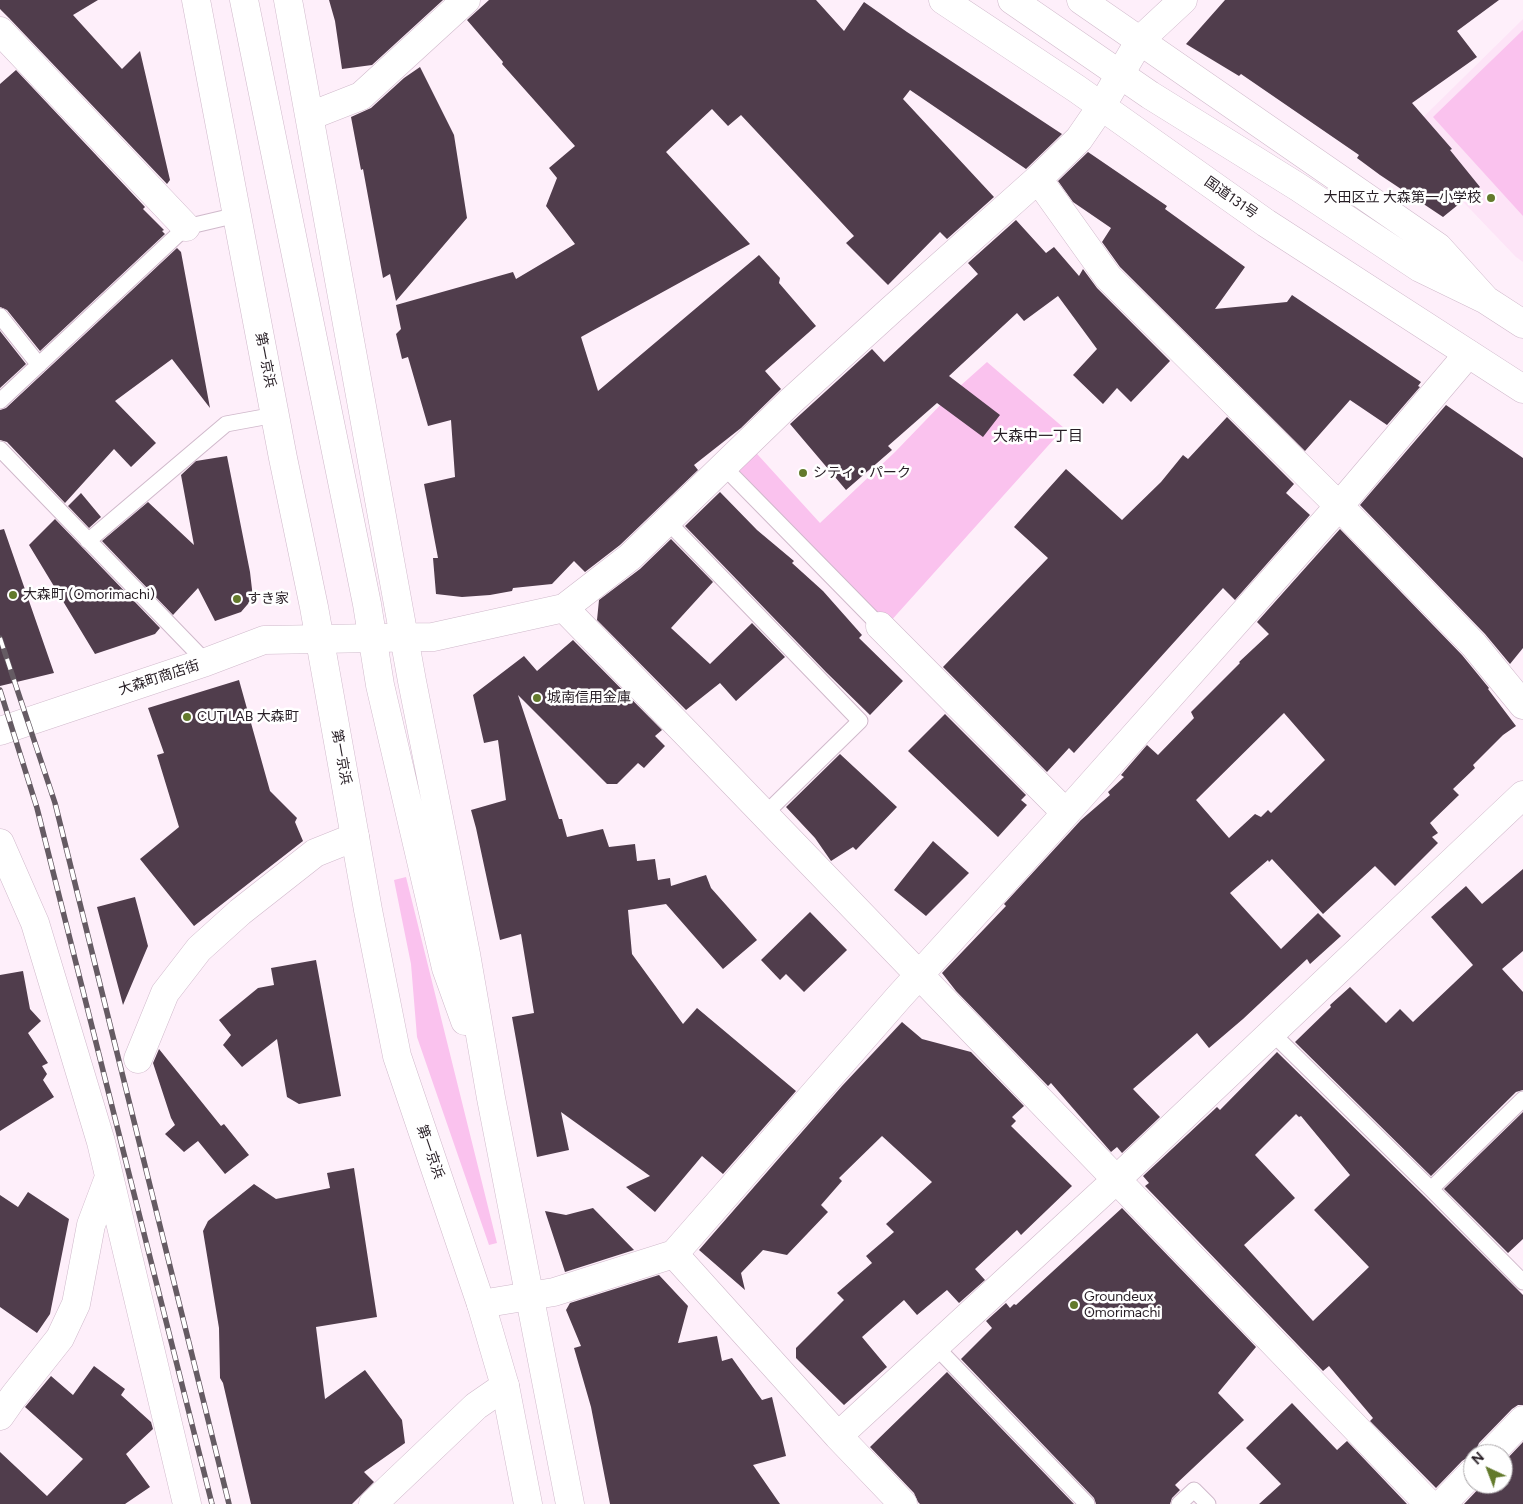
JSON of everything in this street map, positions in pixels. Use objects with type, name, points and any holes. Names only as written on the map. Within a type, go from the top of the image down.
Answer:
[{"type":"main road","name":"第一京浜","points":[[196,0],[397,1056],[481,1304],[505,1386],[528,1504]]},
{"type":"main road","points":[[244,0],[364,588],[380,685],[446,968],[491,1098]]},
{"type":"main road","points":[[288,0],[414,691],[466,954],[491,1098],[570,1504]]},
{"type":"main road","points":[[310,116],[361,96],[423,48],[466,0]]},
{"type":"main road","name":"国道131号","points":[[943,0],[1101,107],[1266,223],[1523,389]]},
{"type":"main road","points":[[1012,0],[1120,75],[1298,187],[1420,268],[1486,300],[1523,324]]},
{"type":"main road","points":[[1080,0],[1438,247],[1486,300]]},
{"type":"main road","points":[[1183,0],[1140,40],[1080,139],[1038,179],[884,302],[791,401],[668,521],[630,557],[564,608],[1429,1504]]},
{"type":"main road","points":[[3,42],[186,228]]},
{"type":"main road","points":[[1038,179],[1108,277],[1339,506],[1474,645],[1523,705]]},
{"type":"main road","points":[[481,1304],[554,1292],[674,1254],[919,975],[1339,506],[1468,354]]},
{"type":"main road","name":"大森町商店街","points":[[0,731],[206,662],[264,640],[433,638],[564,608]]},
{"type":"main road","points":[[880,626],[1066,813]]},
{"type":"main road","points":[[838,1436],[1116,1180],[1523,795]]},
{"type":"main road","points":[[138,1059],[165,993],[199,949],[240,912],[315,853],[355,837]]},
{"type":"main road","points":[[0,843],[35,923],[104,1140],[109,1177],[187,1504]]},
{"type":"main road","points":[[5,1398],[60,1338],[76,1304],[91,1225],[109,1177]]},
{"type":"main road","points":[[674,1254],[751,1329],[838,1436],[903,1504]]},
{"type":"main road","points":[[373,1504],[476,1406],[505,1386]]},
{"type":"main road","points":[[1500,1444],[1523,1420]]},
{"type":"main road","points":[[1442,1504],[1463,1482]]},
{"type":"lane","points":[[0,401],[186,228],[237,215]]},
{"type":"lane","points":[[0,316],[39,365]]},
{"type":"lane","points":[[88,541],[226,424],[275,415]]},
{"type":"lane","points":[[0,449],[206,662]]},
{"type":"lane","points":[[724,467],[880,626]]},
{"type":"lane","points":[[668,521],[860,721],[764,814]]},
{"type":"lane","points":[[1272,1033],[1523,1282]]},
{"type":"lane","points":[[1431,1189],[1523,1099]]},
{"type":"lane","points":[[936,1347],[1087,1504]]},
{"type":"lane","points":[[1178,1504],[1194,1490],[1208,1504]]},
{"type":"shaded area","name":"大田区立 大森第一小学校","points":[[1523,19],[1523,262],[1516,257],[1402,138]]},
{"type":"shaded area","points":[[1523,30],[1523,216],[1433,117]]},
{"type":"shaded area","points":[[987,362],[1064,428],[889,623],[724,467],[748,444],[820,523],[895,452],[950,395]]},
{"type":"shaded area","points":[[406,877],[497,1243],[489,1245],[417,1037],[411,964],[394,880]]},
{"type":"building","points":[[0,0],[98,0],[73,15],[122,69],[140,51],[170,180],[167,184],[0,9]]},
{"type":"building","points":[[329,0],[443,0],[372,65],[342,69],[335,21]]},
{"type":"building","points":[[489,0],[816,0],[844,31],[864,2],[1062,134],[1026,169],[910,90],[903,99],[994,197],[947,239],[940,232],[888,285],[846,243],[854,236],[741,115],[728,126],[712,109],[666,152],[750,244],[581,337],[598,391],[759,255],[780,278],[779,283],[816,326],[765,371],[781,389],[741,428],[694,465],[698,470],[620,545],[585,572],[574,561],[552,584],[513,588],[512,591],[490,595],[462,597],[436,594],[433,558],[438,558],[424,484],[455,477],[451,420],[428,426],[408,357],[402,359],[396,334],[401,329],[396,305],[513,272],[516,279],[575,244],[546,206],[557,178],[549,168],[575,146],[502,64],[503,62],[467,20]]},
{"type":"building","points":[[1225,0],[1499,0],[1457,31],[1477,57],[1412,103],[1452,149],[1450,150],[1480,187],[1443,217],[1380,175],[1357,158],[1359,155],[1241,74],[1239,76],[1186,44]]},
{"type":"building","points":[[420,67],[454,135],[467,218],[396,301],[390,274],[383,278],[363,169],[361,170],[351,117],[371,108],[404,78]]},
{"type":"building","points":[[16,70],[145,207],[143,209],[164,230],[162,231],[165,234],[40,351],[7,310],[0,307],[0,84]]},
{"type":"building","points":[[1088,152],[1167,206],[1165,209],[1245,267],[1215,309],[1287,302],[1292,295],[1421,382],[1418,386],[1420,387],[1387,425],[1350,400],[1305,451],[1120,267],[1102,242],[1111,228],[1073,202],[1058,181]]},
{"type":"building","points":[[1016,220],[1046,253],[1054,247],[1079,276],[1083,269],[1097,288],[1170,361],[1131,402],[1117,388],[1103,404],[1073,375],[1097,349],[1058,296],[1024,321],[1017,313],[949,376],[1000,415],[983,437],[937,403],[888,446],[892,450],[846,490],[790,424],[872,349],[884,362],[978,274],[968,263]]},
{"type":"building","points":[[177,248],[181,252],[210,408],[172,359],[115,401],[156,443],[131,467],[114,449],[65,503],[7,442],[0,440],[0,410],[6,408]]},
{"type":"building","points":[[0,331],[26,364],[0,388]]},
{"type":"building","points":[[1446,405],[1523,458],[1523,648],[1510,664],[1485,634],[1360,505]]},
{"type":"building","points":[[1227,417],[1294,484],[1286,493],[1310,515],[1235,600],[1223,588],[1074,753],[1069,748],[1047,772],[943,667],[1048,558],[1014,527],[1066,469],[1122,520],[1161,482],[1183,455],[1188,459]]},
{"type":"building","points":[[227,456],[250,572],[253,598],[241,612],[215,621],[198,588],[173,615],[102,541],[148,502],[194,545],[181,475],[196,461]]},
{"type":"building","points":[[720,492],[757,530],[794,561],[792,563],[823,591],[862,635],[859,638],[903,681],[870,715],[685,526]]},
{"type":"building","points":[[81,493],[101,517],[89,528],[68,506]]},
{"type":"building","points":[[55,519],[160,628],[155,634],[95,654],[29,545]]},
{"type":"building","name":"大森町 (Omorimachi)","points":[[4,529],[54,673],[0,686],[0,530]]},
{"type":"building","points":[[1340,529],[1462,655],[1489,688],[1516,726],[1503,735],[1473,765],[1475,768],[1453,789],[1459,795],[1430,823],[1438,833],[1432,837],[1438,843],[1395,886],[1375,866],[1323,914],[1272,859],[1269,862],[1268,860],[1230,893],[1281,949],[1318,913],[1341,936],[1310,964],[1307,959],[1209,1048],[1197,1033],[1133,1089],[1160,1117],[1122,1153],[1117,1147],[1111,1152],[1051,1083],[1048,1086],[956,991],[942,973],[1006,906],[1004,904],[1081,820],[1110,795],[1108,792],[1124,777],[1121,775],[1147,745],[1158,755],[1194,718],[1191,712],[1269,634],[1257,622]],"holes":[[[1284,713],[1325,760],[1271,813],[1268,810],[1261,817],[1255,814],[1229,838],[1196,800]]]},
{"type":"building","points":[[671,539],[713,582],[671,628],[710,664],[752,623],[785,657],[736,701],[720,683],[686,710],[597,620],[599,600],[640,569]]},
{"type":"building","points":[[573,640],[662,730],[655,736],[665,746],[644,768],[638,763],[617,784],[607,784],[518,695],[559,819],[562,819],[567,837],[603,829],[609,847],[635,844],[637,861],[655,859],[658,880],[670,878],[671,886],[706,875],[711,888],[757,940],[723,969],[666,904],[628,910],[632,954],[683,1024],[697,1008],[796,1091],[723,1174],[702,1156],[655,1212],[626,1187],[650,1176],[561,1112],[569,1150],[537,1157],[512,1017],[534,1013],[521,934],[500,940],[471,810],[506,800],[498,740],[484,743],[473,695],[524,656],[537,671]]},
{"type":"building","points":[[239,680],[270,791],[297,818],[295,822],[303,841],[194,926],[140,859],[179,827],[157,755],[164,753],[148,708]]},
{"type":"building","points":[[945,714],[1026,795],[1021,800],[1027,805],[998,837],[908,751]]},
{"type":"building","points":[[840,754],[897,807],[856,850],[853,847],[831,861],[815,838],[786,807]]},
{"type":"building","points":[[933,841],[969,873],[926,916],[894,890]]},
{"type":"building","points":[[1523,869],[1523,951],[1502,969],[1523,992],[1523,1090],[1516,1092],[1431,1176],[1295,1042],[1350,987],[1386,1023],[1400,1009],[1413,1022],[1473,965],[1431,917],[1466,886],[1482,904]]},
{"type":"building","points":[[135,897],[148,946],[123,1005],[97,907]]},
{"type":"building","points":[[810,912],[847,950],[804,992],[786,974],[780,980],[761,960]]},
{"type":"building","points":[[316,960],[341,1096],[299,1104],[287,1097],[277,1039],[242,1067],[223,1045],[231,1035],[219,1020],[258,988],[274,985],[271,968]]},
{"type":"building","points":[[23,971],[30,1009],[41,1021],[28,1033],[48,1063],[42,1066],[47,1074],[43,1080],[54,1097],[0,1131],[0,975]]},
{"type":"building","points":[[902,1022],[922,1039],[971,1052],[1024,1106],[1012,1117],[1016,1121],[1011,1126],[1072,1186],[1021,1235],[1017,1230],[975,1269],[985,1280],[959,1303],[947,1290],[917,1315],[904,1300],[862,1337],[887,1367],[844,1405],[796,1358],[796,1348],[844,1300],[837,1293],[872,1263],[866,1256],[894,1232],[886,1224],[932,1182],[882,1136],[839,1178],[842,1181],[821,1205],[828,1212],[787,1255],[763,1250],[741,1273],[745,1290],[699,1250],[842,1086]]},
{"type":"building","points":[[159,1049],[221,1126],[224,1124],[249,1155],[225,1174],[198,1141],[184,1152],[165,1134],[175,1125],[153,1063]]},
{"type":"building","points":[[1277,1052],[1523,1295],[1523,1405],[1518,1405],[1512,1409],[1479,1444],[1463,1444],[1463,1460],[1436,1488],[1370,1421],[1373,1418],[1329,1366],[1323,1371],[1145,1186],[1149,1183],[1143,1176],[1217,1107],[1220,1110]],"holes":[[[1296,1114],[1299,1117],[1301,1116],[1350,1175],[1314,1210],[1369,1267],[1313,1321],[1244,1245],[1295,1198],[1255,1155]]]},
{"type":"building","points":[[1523,1112],[1523,1239],[1508,1253],[1444,1189]]},
{"type":"building","points":[[354,1168],[377,1317],[316,1327],[325,1399],[365,1370],[402,1420],[405,1443],[364,1472],[374,1482],[352,1504],[251,1504],[223,1383],[220,1378],[219,1328],[203,1231],[208,1221],[254,1184],[276,1199],[330,1188],[327,1173]]},
{"type":"building","points":[[28,1192],[69,1219],[50,1314],[37,1333],[0,1307],[0,1195],[18,1207]]},
{"type":"building","points":[[593,1208],[634,1250],[565,1272],[545,1211],[566,1215]]},
{"type":"building","points":[[1122,1208],[1256,1347],[1218,1393],[1244,1420],[1175,1485],[1180,1490],[1172,1498],[1170,1504],[1096,1504],[1094,1498],[961,1359],[992,1328],[986,1321],[1006,1303],[1010,1308],[1014,1304],[1016,1305]]},
{"type":"building","points":[[659,1275],[688,1306],[678,1343],[717,1336],[722,1361],[732,1358],[762,1400],[772,1397],[786,1456],[753,1465],[780,1504],[610,1504],[591,1407],[574,1348],[581,1346],[566,1310],[570,1303]]},
{"type":"building","points":[[94,1366],[125,1389],[121,1395],[151,1422],[153,1429],[126,1454],[150,1487],[125,1504],[0,1504],[0,1452],[47,1496],[83,1459],[25,1407],[51,1376],[73,1395]]},
{"type":"building","points":[[947,1372],[1074,1504],[920,1504],[918,1502],[914,1493],[870,1447]]},
{"type":"building","points":[[1292,1403],[1337,1450],[1347,1441],[1407,1504],[1259,1504],[1281,1484],[1246,1448]]},
{"type":"building","points":[[1523,1442],[1523,1504],[1464,1504],[1474,1494],[1513,1494],[1513,1452]]},
{"type":"railway","points":[[0,638],[55,803],[229,1504]]},
{"type":"railway","points":[[0,690],[37,808],[212,1504]]},
{"type":"place","name":"大田区立 大森第一小学校","points":[[1491,198]]},
{"type":"place","name":"シティ・パーク","points":[[803,473]]},
{"type":"place","name":"大森町 (Omorimachi)","points":[[13,595]]},
{"type":"place","name":"すき家","points":[[237,599]]},
{"type":"place","name":"城南信用金庫","points":[[537,698]]},
{"type":"place","name":"CUT LAB 大森町","points":[[187,717]]},
{"type":"place","name":"Groundeux Omorimachi","points":[[1074,1305]]},
{"type":"district","name":"大森中一丁目","points":[[1038,437]]}]
